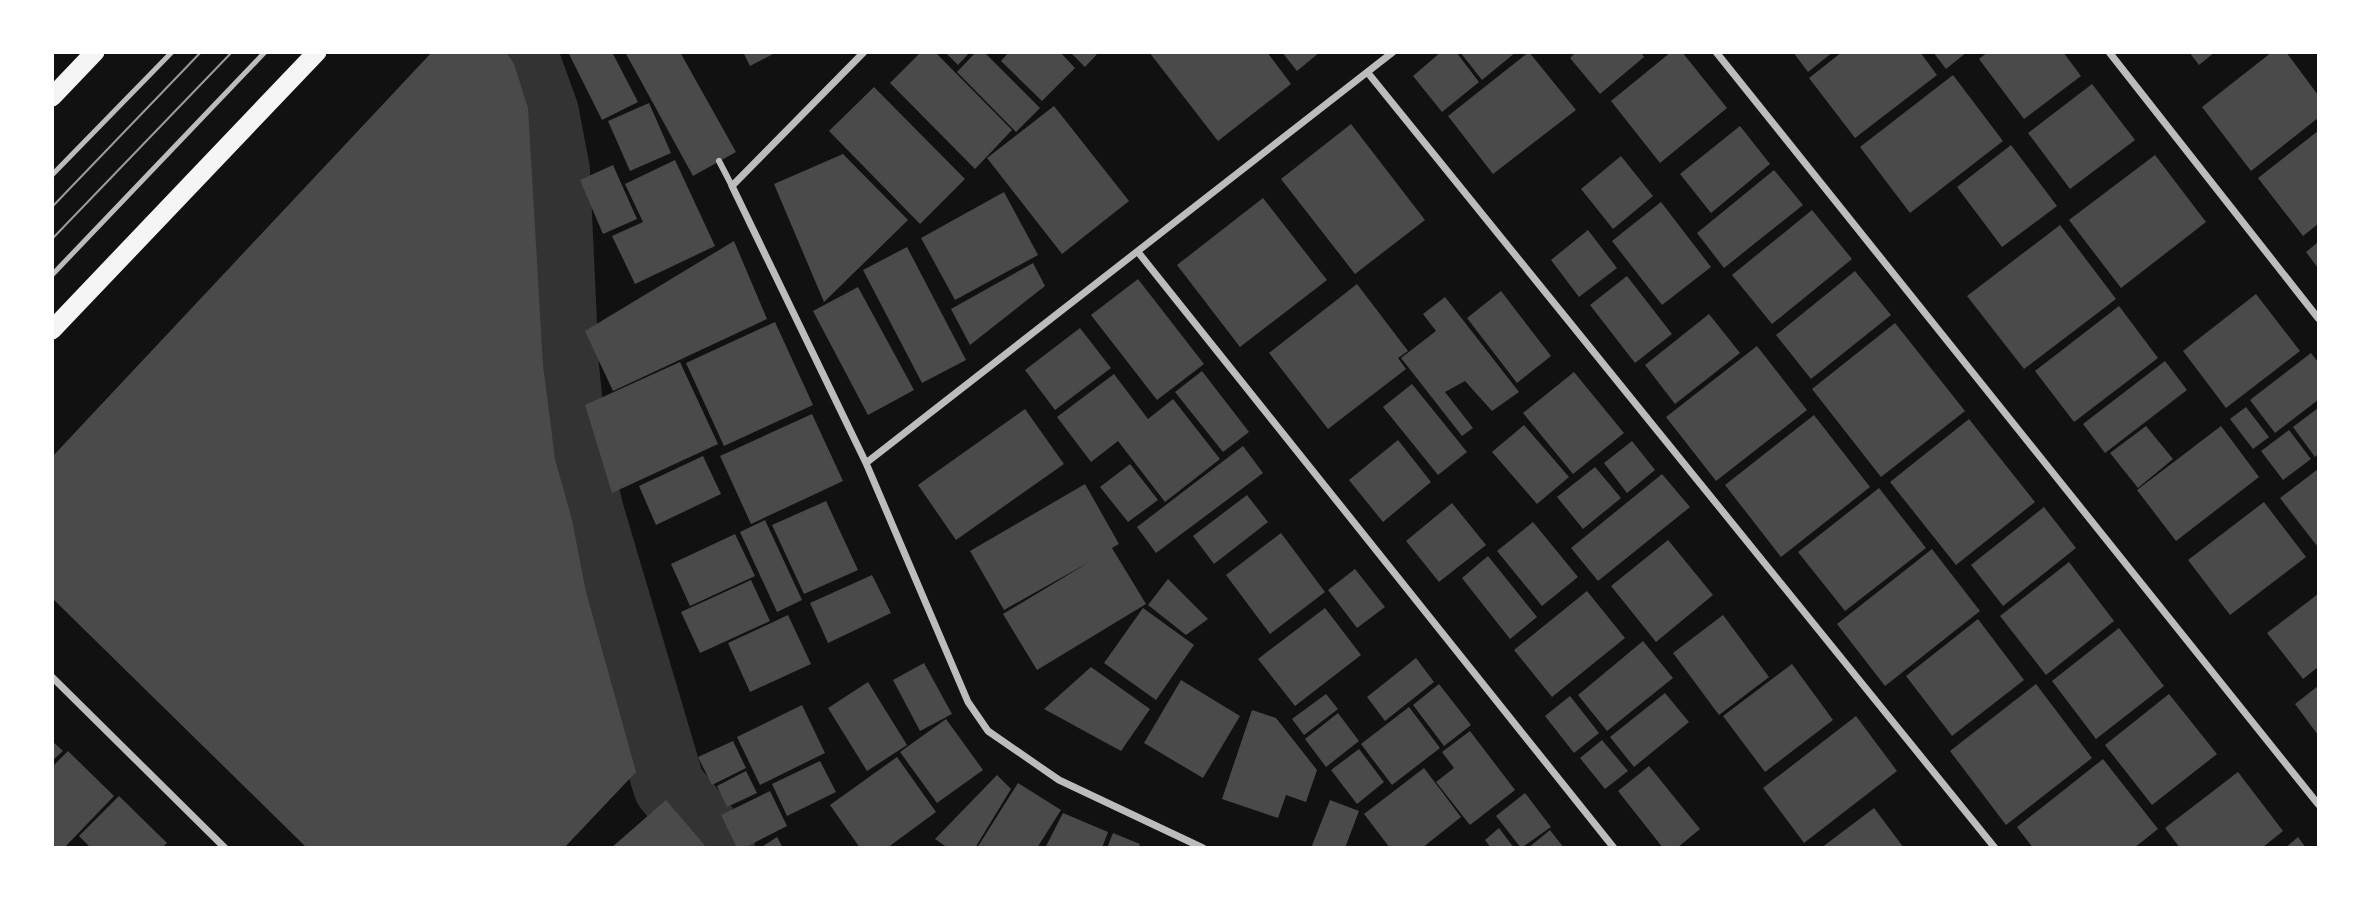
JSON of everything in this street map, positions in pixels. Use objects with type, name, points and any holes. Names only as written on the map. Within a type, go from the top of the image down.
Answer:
[{"type":"highway","points":[[52,330],[317,52]]},
{"type":"highway","points":[[52,97],[87,55]]},
{"type":"street","points":[[732,186],[864,52]]},
{"type":"street","points":[[866,463],[1393,52]]},
{"type":"street","points":[[1716,52],[2319,804]]},
{"type":"street","points":[[2109,52],[2319,317]]},
{"type":"street","points":[[1368,73],[1995,848]]},
{"type":"street","points":[[719,162],[866,463],[968,702],[988,731],[1059,780],[1203,848]]},
{"type":"street","points":[[1138,251],[1614,848]]},
{"type":"street","points":[[52,677],[225,848]]},
{"type":"lane","points":[[52,176],[172,52]]},
{"type":"lane","points":[[52,275],[265,52]]},
{"type":"building","points":[[432,52],[506,52],[514,64],[528,108],[543,365],[555,459],[572,520],[586,592],[636,772],[564,848],[307,848],[52,598],[52,457]]},
{"type":"building","points":[[568,52],[612,52],[638,102],[602,120]]},
{"type":"building","points":[[625,52],[680,52],[736,152],[693,176]]},
{"type":"building","points":[[743,52],[777,52],[750,66]]},
{"type":"building","points":[[921,52],[935,52],[1012,130],[975,169],[890,83]]},
{"type":"building","points":[[945,52],[970,52],[958,65]]},
{"type":"building","points":[[976,52],[984,52],[1040,108],[1016,132],[957,72]]},
{"type":"building","points":[[1009,52],[1060,52],[1075,68],[1042,101],[1001,61]]},
{"type":"building","points":[[1070,52],[1099,52],[1085,67]]},
{"type":"building","points":[[1149,52],[1267,52],[1291,84],[1218,141]]},
{"type":"building","points":[[1282,52],[1320,52],[1297,71]]},
{"type":"building","points":[[1441,52],[1456,52],[1479,82],[1442,112],[1413,76]]},
{"type":"building","points":[[1460,52],[1516,52],[1482,80]]},
{"type":"building","points":[[1529,52],[1576,110],[1493,174],[1448,116]]},
{"type":"building","points":[[1576,52],[1641,52],[1644,57],[1600,94],[1570,58]]},
{"type":"building","points":[[1671,52],[1682,52],[1727,108],[1660,163],[1611,101]]},
{"type":"building","points":[[1793,52],[1833,52],[1808,72]]},
{"type":"building","points":[[1842,52],[1920,52],[1937,75],[1855,138],[1809,78]]},
{"type":"building","points":[[1933,52],[1967,52],[1946,69]]},
{"type":"building","points":[[1988,52],[2063,52],[2081,76],[2024,119],[1979,59]]},
{"type":"building","points":[[2189,52],[2215,52],[2199,65]]},
{"type":"building","points":[[2272,52],[2286,52],[2318,95],[2318,118],[2251,171],[2202,107]]},
{"type":"building","points":[[1953,75],[2003,141],[1910,213],[1860,147]]},
{"type":"building","points":[[2092,84],[2135,140],[2070,189],[2028,133]]},
{"type":"building","points":[[874,87],[965,179],[920,224],[829,131]]},
{"type":"building","points":[[649,103],[671,153],[630,171],[608,121]]},
{"type":"building","points":[[1054,106],[1129,201],[1062,254],[987,158]]},
{"type":"building","points":[[1351,124],[1425,220],[1355,274],[1281,179]]},
{"type":"building","points":[[1740,126],[1770,164],[1711,213],[1680,174]]},
{"type":"building","points":[[2318,131],[2318,224],[2303,236],[2258,178]]},
{"type":"building","points":[[2011,145],[2057,206],[2002,247],[1957,187]]},
{"type":"building","points":[[843,154],[908,220],[824,302],[774,184]]},
{"type":"building","points":[[2155,155],[2206,222],[2121,288],[2069,220]]},
{"type":"building","points":[[1621,156],[1653,196],[1613,229],[1581,189]]},
{"type":"building","points":[[675,160],[715,246],[635,284],[612,236],[643,222],[625,184]]},
{"type":"building","points":[[613,165],[637,219],[603,234],[580,180]]},
{"type":"building","points":[[1774,170],[1803,205],[1724,268],[1697,233]]},
{"type":"building","points":[[1004,192],[1038,255],[955,300],[921,238]]},
{"type":"building","points":[[1263,198],[1327,280],[1240,347],[1177,265]]},
{"type":"building","points":[[1661,202],[1711,267],[1662,305],[1612,241]]},
{"type":"building","points":[[1812,210],[1852,259],[1772,324],[1732,275]]},
{"type":"building","points":[[2060,225],[2116,299],[2024,369],[1967,296]]},
{"type":"building","points":[[1588,230],[1617,268],[1579,297],[1551,260]]},
{"type":"building","points":[[734,241],[767,319],[613,391],[585,331]]},
{"type":"building","points":[[2318,242],[2318,268],[2306,252]]},
{"type":"building","points":[[907,247],[966,360],[922,383],[863,270]]},
{"type":"building","points":[[1033,263],[1045,286],[970,345],[951,309]]},
{"type":"building","points":[[1855,271],[1891,315],[1811,379],[1776,335]]},
{"type":"building","points":[[1627,276],[1672,334],[1635,363],[1590,305]]},
{"type":"building","points":[[1138,279],[1204,364],[1157,400],[1091,315]]},
{"type":"building","points":[[1357,284],[1408,351],[1398,358],[1406,369],[1328,429],[1269,353]]},
{"type":"building","points":[[858,287],[914,390],[868,415],[813,311]]},
{"type":"building","points":[[1501,291],[1551,356],[1517,383],[1467,318]]},
{"type":"building","points":[[2256,294],[2300,351],[2226,408],[2183,351]]},
{"type":"building","points":[[1445,297],[1519,392],[1492,411],[1465,381],[1445,392],[1473,428],[1462,436],[1401,358],[1436,331],[1423,314]]},
{"type":"building","points":[[2119,306],[2158,358],[2074,422],[2035,371]]},
{"type":"building","points":[[1709,314],[1740,353],[1675,404],[1645,365]]},
{"type":"building","points":[[775,322],[813,405],[724,446],[686,363]]},
{"type":"building","points":[[1895,323],[1965,411],[1881,477],[1812,389]]},
{"type":"building","points":[[1080,328],[1111,368],[1055,410],[1025,370]]},
{"type":"building","points":[[1757,346],[1807,410],[1716,481],[1666,417]]},
{"type":"building","points":[[2311,353],[2318,362],[2318,400],[2275,433],[2250,400]]},
{"type":"building","points":[[2165,361],[2187,390],[2105,453],[2083,424]]},
{"type":"building","points":[[680,362],[718,444],[612,493],[585,405]]},
{"type":"building","points":[[1202,371],[1249,432],[1223,452],[1175,392]]},
{"type":"building","points":[[1574,372],[1624,433],[1573,474],[1523,413]]},
{"type":"building","points":[[1114,374],[1148,419],[1173,399],[1220,459],[1165,502],[1118,441],[1091,462],[1057,417]]},
{"type":"building","points":[[1412,384],[1467,452],[1438,475],[1383,407]]},
{"type":"building","points":[[2246,407],[2269,437],[2253,449],[2230,419]]},
{"type":"building","points":[[2318,408],[2318,454],[2315,457],[2293,427]]},
{"type":"building","points":[[1025,409],[1064,464],[956,540],[918,485]]},
{"type":"building","points":[[812,414],[843,481],[751,524],[720,456]]},
{"type":"building","points":[[1814,415],[1870,487],[1781,557],[1725,485]]},
{"type":"building","points":[[1969,419],[2035,502],[1956,565],[1890,482]]},
{"type":"building","points":[[1524,425],[1569,477],[1537,504],[1492,452]]},
{"type":"building","points":[[2146,426],[2173,459],[2138,488],[2110,453]]},
{"type":"building","points":[[2221,426],[2259,477],[2176,541],[2137,490]]},
{"type":"building","points":[[2289,430],[2311,459],[2283,480],[2261,451]]},
{"type":"building","points":[[1398,440],[1431,482],[1383,522],[1349,480]]},
{"type":"building","points":[[1632,441],[1655,470],[1627,493],[1604,463]]},
{"type":"building","points":[[1243,446],[1263,473],[1156,553],[1137,527]]},
{"type":"building","points":[[703,456],[721,494],[656,525],[639,486]]},
{"type":"building","points":[[1130,464],[1158,500],[1128,522],[1100,487]]},
{"type":"building","points":[[1595,467],[1621,498],[1583,529],[1557,497]]},
{"type":"building","points":[[2318,469],[2318,545],[2317,546],[2280,498]]},
{"type":"building","points":[[1662,474],[1690,507],[1598,581],[1571,548]]},
{"type":"building","points":[[1085,484],[1119,544],[1112,548],[1146,604],[1037,670],[1003,614],[1091,561],[1004,610],[970,551]]},
{"type":"building","points":[[1879,488],[1926,548],[1845,611],[1798,552]]},
{"type":"building","points":[[1247,495],[1268,522],[1214,564],[1193,536]]},
{"type":"building","points":[[826,501],[858,570],[804,594],[772,525]]},
{"type":"building","points":[[2264,502],[2306,557],[2230,615],[2188,560]]},
{"type":"building","points":[[1452,503],[1486,545],[1439,582],[1406,541]]},
{"type":"building","points":[[2044,507],[2076,548],[2003,606],[1971,565]]},
{"type":"building","points":[[765,520],[802,600],[777,612],[740,532]]},
{"type":"building","points":[[1533,522],[1578,577],[1542,606],[1497,551]]},
{"type":"building","points":[[1281,533],[1325,592],[1270,634],[1226,575]]},
{"type":"building","points":[[735,534],[755,576],[690,606],[671,564]]},
{"type":"building","points":[[1668,540],[1713,595],[1656,642],[1611,586]]},
{"type":"building","points":[[1932,549],[1980,611],[1885,686],[1837,624]]},
{"type":"building","points":[[1488,556],[1537,617],[1510,639],[1462,578]]},
{"type":"building","points":[[2069,562],[2114,621],[2046,675],[2000,616]]},
{"type":"building","points":[[1355,569],[1385,607],[1357,628],[1328,590]]},
{"type":"building","points":[[872,575],[891,613],[828,643],[810,603]]},
{"type":"building","points":[[1168,579],[1208,619],[1186,635],[1148,605]]},
{"type":"building","points":[[751,580],[770,621],[700,653],[681,612]]},
{"type":"building","points":[[1587,591],[1625,638],[1552,697],[1514,650]]},
{"type":"building","points":[[2318,594],[2318,667],[2303,679],[2267,633]]},
{"type":"building","points":[[1143,608],[1194,645],[1156,700],[1104,663]]},
{"type":"building","points":[[1325,608],[1361,655],[1295,706],[1258,659]]},
{"type":"building","points":[[788,615],[811,664],[750,692],[728,643]]},
{"type":"building","points":[[1723,615],[1769,677],[1719,715],[1673,653]]},
{"type":"building","points":[[1978,619],[2024,680],[1952,736],[1906,676]]},
{"type":"building","points":[[2119,628],[2164,686],[2096,739],[2052,681]]},
{"type":"building","points":[[1643,641],[1673,678],[1607,731],[1578,695]]},
{"type":"building","points":[[1416,658],[1434,682],[1385,721],[1367,697]]},
{"type":"building","points":[[924,663],[952,714],[920,731],[893,680]]},
{"type":"building","points":[[1792,664],[1833,720],[1765,772],[1723,716]]},
{"type":"building","points":[[1091,667],[1150,709],[1121,751],[1044,709]]},
{"type":"building","points":[[1181,680],[1240,716],[1203,778],[1144,743]]},
{"type":"building","points":[[868,682],[907,745],[867,771],[828,708]]},
{"type":"building","points":[[1439,684],[1471,725],[1444,746],[1413,705]]},
{"type":"building","points":[[2036,684],[2092,758],[2006,825],[1950,751]]},
{"type":"building","points":[[2318,686],[2318,735],[2295,704]]},
{"type":"building","points":[[1665,693],[1689,722],[1634,767],[1610,737]]},
{"type":"building","points":[[1326,694],[1338,709],[1304,735],[1292,719]]},
{"type":"building","points":[[2169,694],[2217,754],[2152,805],[2105,745]]},
{"type":"building","points":[[1570,696],[1599,733],[1574,753],[1545,716]]},
{"type":"building","points":[[802,705],[825,753],[760,785],[737,737]]},
{"type":"building","points":[[1409,707],[1440,748],[1392,785],[1361,744]]},
{"type":"building","points":[[1252,710],[1276,718],[1317,770],[1306,802],[1286,795],[1278,818],[1222,799]]},
{"type":"building","points":[[1338,713],[1359,741],[1326,767],[1305,739]]},
{"type":"building","points":[[1856,716],[1897,771],[1804,843],[1763,788]]},
{"type":"building","points":[[946,719],[983,770],[937,803],[900,752]]},
{"type":"building","points":[[1470,731],[1515,790],[1470,825],[1436,782],[1454,768],[1442,752]]},
{"type":"building","points":[[1602,740],[1628,771],[1605,789],[1580,758]]},
{"type":"building","points":[[52,741],[63,751],[52,761]]},
{"type":"building","points":[[733,741],[746,768],[712,785],[698,757]]},
{"type":"building","points":[[1359,749],[1384,782],[1357,804],[1331,770]]},
{"type":"building","points":[[68,751],[114,796],[64,848],[52,848],[52,767]]},
{"type":"building","points":[[897,757],[936,812],[887,848],[860,848],[830,805]]},
{"type":"building","points":[[2103,759],[2158,829],[2134,848],[2033,848],[2017,827]]},
{"type":"building","points":[[820,761],[836,792],[787,816],[772,784]]},
{"type":"building","points":[[1649,766],[1700,829],[1677,848],[1663,848],[1618,791]]},
{"type":"building","points":[[1424,768],[1461,817],[1422,848],[1390,848],[1364,814]]},
{"type":"building","points":[[746,771],[757,793],[727,807],[717,786]]},
{"type":"building","points":[[2238,772],[2283,831],[2262,848],[2180,848],[2165,828]]},
{"type":"building","points":[[997,775],[1011,789],[975,848],[948,848],[935,839]]},
{"type":"building","points":[[1018,783],[1061,810],[1037,848],[977,848]]},
{"type":"building","points":[[770,791],[787,826],[744,848],[737,848],[721,815]]},
{"type":"building","points":[[1525,793],[1551,827],[1521,848],[1496,816]]},
{"type":"building","points":[[119,796],[167,843],[162,848],[91,848],[79,836]]},
{"type":"building","points":[[666,800],[707,848],[611,848]]},
{"type":"building","points":[[1330,800],[1359,811],[1345,848],[1311,848]]},
{"type":"building","points":[[1874,808],[1904,848],[1821,848]]},
{"type":"building","points":[[1063,813],[1108,832],[1102,848],[1045,848]]},
{"type":"building","points":[[1499,828],[1514,848],[1491,848],[1485,840]]},
{"type":"building","points":[[1550,830],[1564,848],[1528,848]]},
{"type":"building","points":[[1113,833],[1140,844],[1138,848],[1107,848]]},
{"type":"building","points":[[777,837],[783,848],[760,848]]},
{"type":"building","points":[[2298,837],[2306,848],[2285,848]]},
{"type":"waterway","points":[[521,52],[543,113],[554,171],[563,367],[569,426],[587,509],[669,786],[719,848]]},
{"type":"tram line","points":[[52,207],[201,52]]},
{"type":"tram line","points":[[52,239],[232,52]]}]
